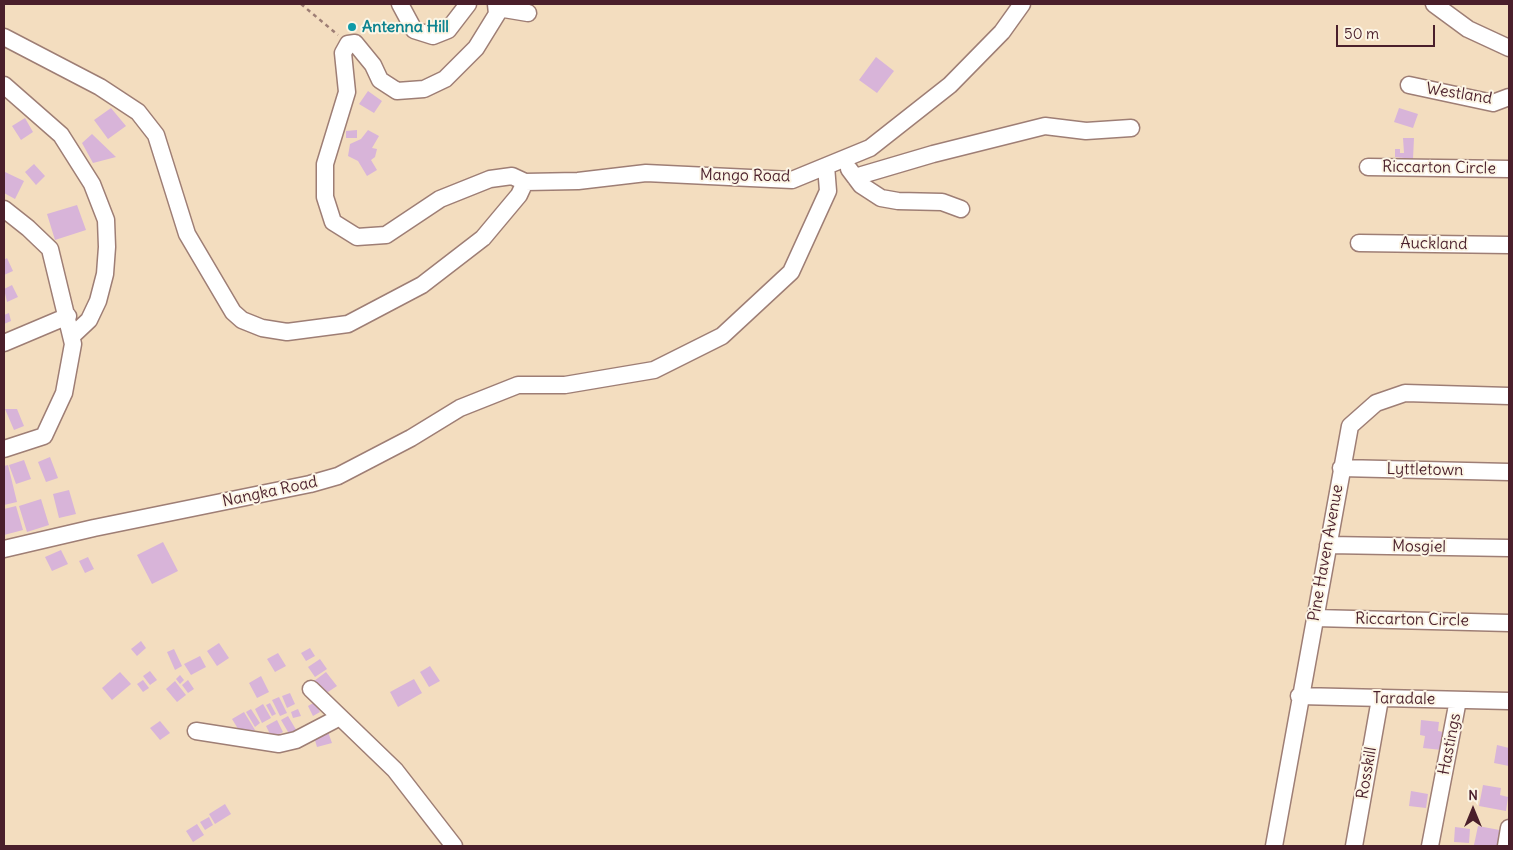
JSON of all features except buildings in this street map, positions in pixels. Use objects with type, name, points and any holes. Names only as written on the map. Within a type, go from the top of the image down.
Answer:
[{"type":"street","points":[[400,4],[414,30],[433,36],[448,30],[468,4]]},
{"type":"street","points":[[348,44],[355,43],[373,65],[380,80],[397,90],[424,88],[445,79],[476,48],[496,14],[496,4]]},
{"type":"street","points":[[500,4],[504,8],[528,13]]},
{"type":"street","name":"Mango Road","points":[[348,44],[343,53],[347,92],[325,164],[325,196],[333,222],[357,237],[386,235],[440,199],[490,179],[512,176],[525,182],[578,182],[646,173],[792,180],[870,148],[950,85],[1002,32],[1022,4]]},
{"type":"street","points":[[1434,4],[1468,29],[1509,48]]},
{"type":"street","points":[[4,37],[100,87],[138,112],[156,135],[187,234],[234,312],[242,320],[262,328],[287,332],[348,324],[383,307],[422,285],[483,238],[519,195],[525,182]]},
{"type":"street","points":[[4,86],[61,135],[92,184],[106,220],[106,265],[98,301],[89,320],[72,336]]},
{"type":"street","name":"Westland","points":[[1409,86],[1493,102],[1509,96]]},
{"type":"street","points":[[855,177],[933,154],[1045,126],[1086,131],[1131,128]]},
{"type":"street","points":[[842,160],[860,185],[881,198],[898,201],[942,202],[961,209]]},
{"type":"street","name":"Nangka Road","points":[[4,549],[94,528],[310,484],[338,476],[411,438],[460,408],[518,384],[564,385],[654,370],[722,336],[791,272],[828,191],[826,166]]},
{"type":"street","name":"Riccarton Circle","points":[[1368,167],[1509,169]]},
{"type":"street","points":[[4,209],[50,249],[68,316],[73,344],[64,393],[44,436],[4,449]]},
{"type":"street","name":"Auckland","points":[[1359,243],[1509,245]]},
{"type":"street","points":[[4,344],[68,316]]},
{"type":"street","name":"Pine Haven Avenue","points":[[1274,846],[1350,426],[1376,403],[1405,393],[1509,396]]},
{"type":"street","name":"Lyttletown","points":[[1341,468],[1509,472]]},
{"type":"street","name":"Mosgiel","points":[[1328,546],[1509,548]]},
{"type":"street","name":"Riccarton Circle","points":[[1315,618],[1509,623]]},
{"type":"street","points":[[312,689],[395,770],[454,846]]},
{"type":"street","name":"Taradale","points":[[1300,696],[1509,701]]},
{"type":"street","name":"Rosskill","points":[[1354,846],[1380,699]]},
{"type":"street","name":"Hastings","points":[[1430,846],[1458,700]]},
{"type":"street","points":[[196,731],[279,744],[296,740],[340,717]]},
{"type":"street","points":[[1506,846],[1509,828]]},
{"type":"path","points":[[301,4],[348,44]]},
{"type":"place","name":"Antenna Hill","points":[[352,27]]}]
